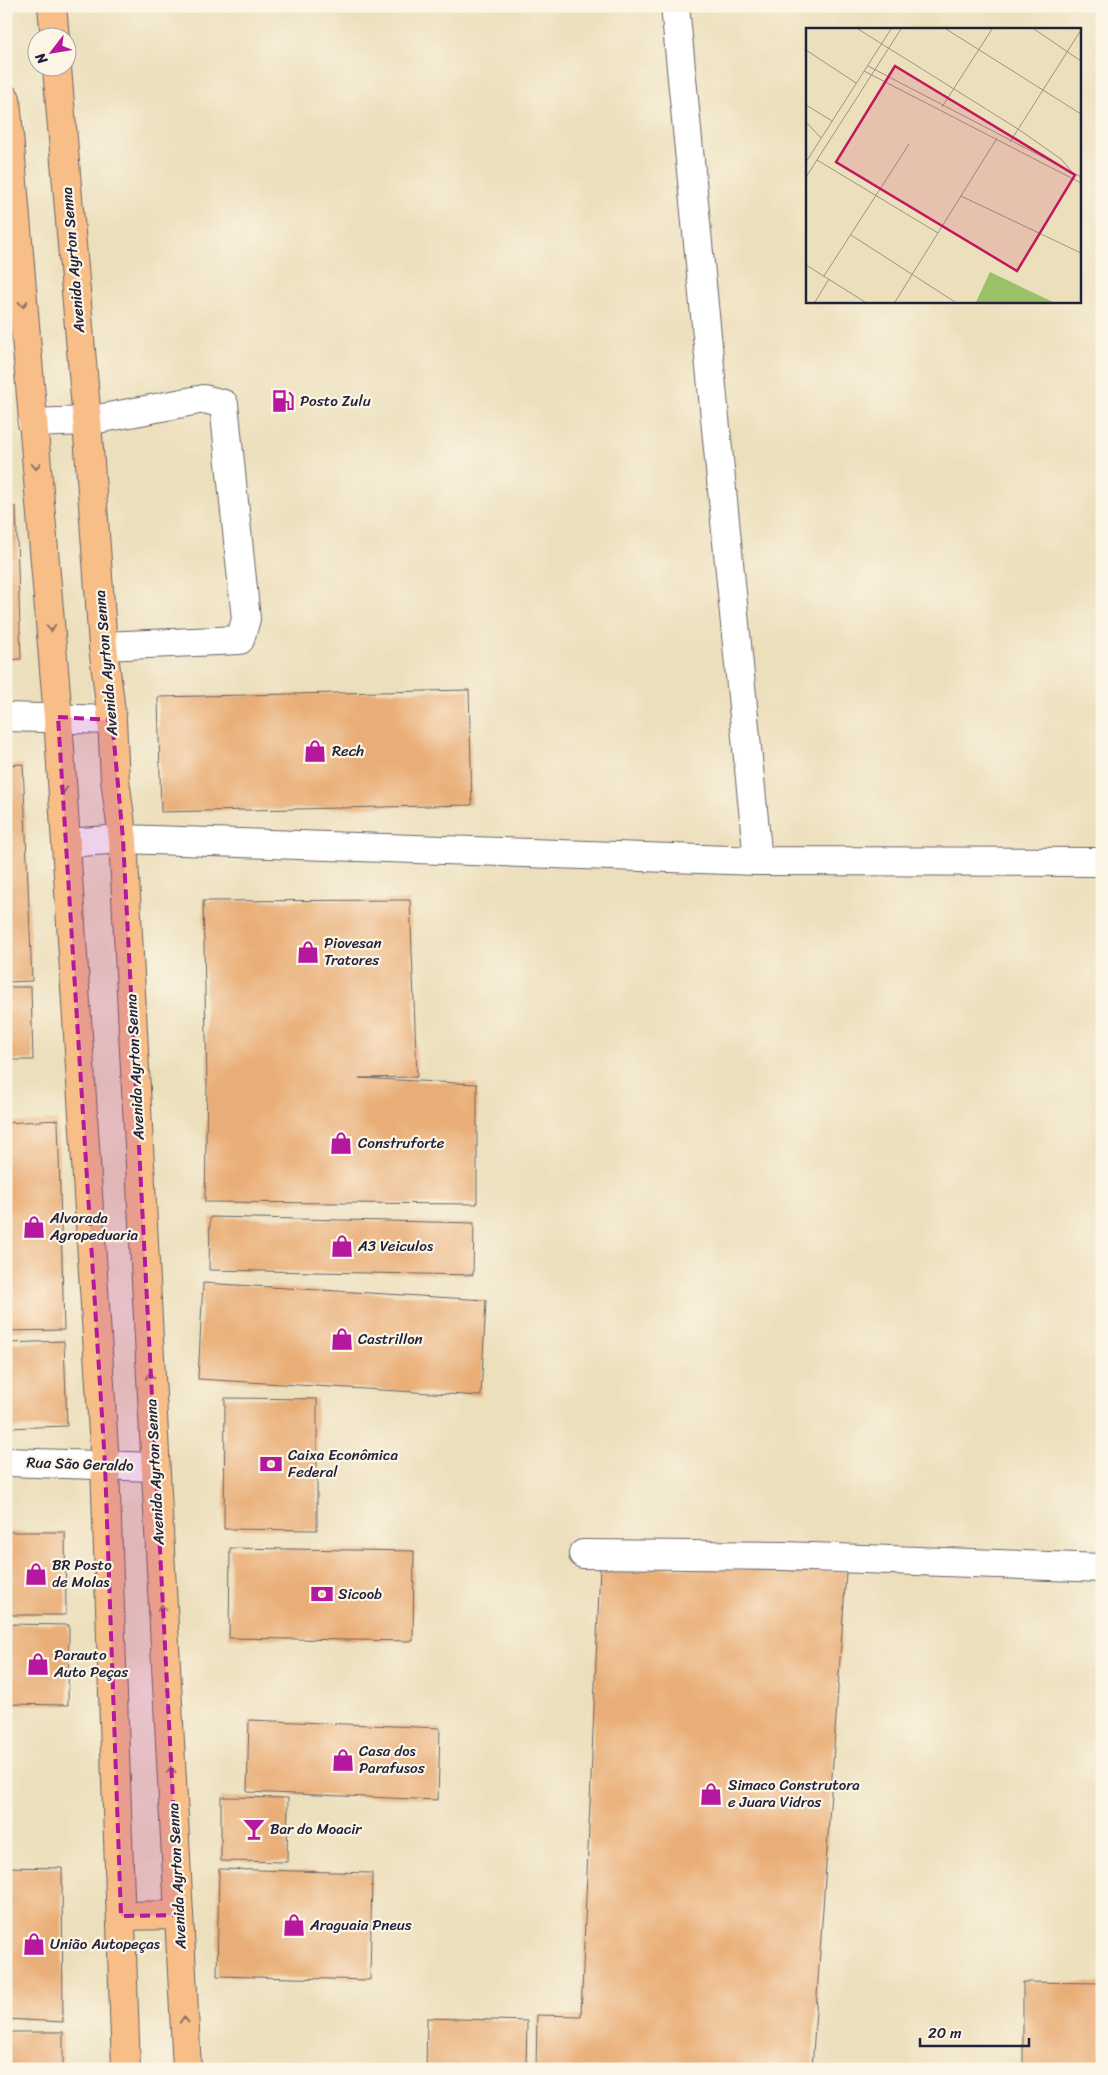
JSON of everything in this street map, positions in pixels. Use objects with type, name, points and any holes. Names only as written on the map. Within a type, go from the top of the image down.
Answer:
[{"type":"main road","points":[[52,6],[54,28]]},
{"type":"main road","name":"Avenida Ayrton Senna","points":[[58,78],[87,421],[103,646],[112,720],[115,780],[123,839],[187,2069]]},
{"type":"main road","points":[[6,99],[58,717],[105,1464],[126,2069]]},
{"type":"main road","points":[[120,1916],[179,1915]]},
{"type":"street","points":[[675,6],[758,861]]},
{"type":"street","points":[[32,423],[87,421],[204,399],[224,404],[246,619],[240,640],[103,646]]},
{"type":"street","points":[[6,717],[112,720]]},
{"type":"street","points":[[66,843],[123,839],[758,861],[1102,862]]},
{"type":"street","name":"Rua São Geraldo","points":[[6,1462],[155,1467]]},
{"type":"street","points":[[583,1554],[784,1556],[1102,1568]]},
{"type":"highlighted area","points":[[58,717],[112,720],[123,839],[179,1915],[121,1916],[105,1464]]},
{"type":"building","points":[[6,507],[16,507],[21,659],[6,660]]},
{"type":"building","name":"Rech","points":[[469,690],[472,805],[161,812],[158,697]]},
{"type":"building","points":[[23,764],[32,981],[6,982],[6,765]]},
{"type":"building","points":[[410,900],[417,1077],[359,1078],[477,1084],[477,1204],[205,1202],[207,1081],[203,901]]},
{"type":"building","points":[[6,987],[31,987],[33,1060],[6,1060]]},
{"type":"building","name":"Alvorada Agropeduaria","points":[[58,1120],[64,1330],[6,1331],[6,1123]]},
{"type":"building","name":"A3 Veiculos","points":[[210,1217],[474,1223],[473,1275],[209,1270]]},
{"type":"building","name":"Castrillon","points":[[203,1283],[486,1300],[481,1396],[198,1379]]},
{"type":"building","points":[[64,1341],[67,1426],[6,1428],[6,1343]]},
{"type":"building","name":"Caixa Econômica Federal","points":[[225,1398],[317,1399],[317,1530],[224,1529]]},
{"type":"building","name":"BR Posto de Molas","points":[[6,1532],[65,1532],[66,1615],[6,1615]]},
{"type":"building","name":"Sicoob","points":[[230,1548],[414,1551],[413,1641],[229,1638]]},
{"type":"building","name":"Simaco Construtora e Juara Vidros","points":[[600,1566],[846,1572],[812,2069],[536,2069],[537,2015],[581,2016]]},
{"type":"building","name":"Parauto Auto Peças","points":[[6,1624],[69,1625],[68,1705],[6,1704]]},
{"type":"building","name":"Casa dos Parafusos","points":[[249,1720],[440,1728],[438,1800],[247,1792]]},
{"type":"building","name":"Bar do Moacir","points":[[221,1797],[288,1798],[287,1862],[221,1861]]},
{"type":"building","name":"União Autopeças","points":[[6,1867],[62,1868],[63,2022],[6,2019]]},
{"type":"building","name":"Araguaia Pneus","points":[[219,1869],[372,1873],[370,1980],[217,1976]]},
{"type":"building","points":[[1023,1982],[1102,1983],[1102,2069],[1023,2069]]},
{"type":"building","points":[[427,2018],[527,2021],[526,2069],[426,2069]]},
{"type":"building","points":[[6,2032],[63,2032],[63,2069],[6,2069]]},
{"type":"place","name":"Posto Zulu","points":[[283,401]]},
{"type":"place","name":"Rech","points":[[315,751]]},
{"type":"place","name":"Piovesan Tratores","points":[[308,952]]},
{"type":"place","name":"Construforte","points":[[341,1143]]},
{"type":"place","name":"Alvorada Agropeduaria","points":[[34,1227]]},
{"type":"place","name":"A3 Veiculos","points":[[342,1246]]},
{"type":"place","name":"Castrillon","points":[[342,1339]]},
{"type":"place","name":"Caixa Econômica Federal","points":[[271,1464]]},
{"type":"place","name":"BR Posto de Molas","points":[[36,1574]]},
{"type":"place","name":"Sicoob","points":[[322,1594]]},
{"type":"place","name":"Parauto Auto Peças","points":[[38,1664]]},
{"type":"place","name":"Casa dos Parafusos","points":[[343,1760]]},
{"type":"place","name":"Simaco Construtora e Juara Vidros","points":[[711,1794]]},
{"type":"place","name":"Bar do Moacir","points":[[254,1829]]},
{"type":"place","name":"Araguaia Pneus","points":[[294,1925]]},
{"type":"place","name":"União Autopeças","points":[[34,1944]]}]
